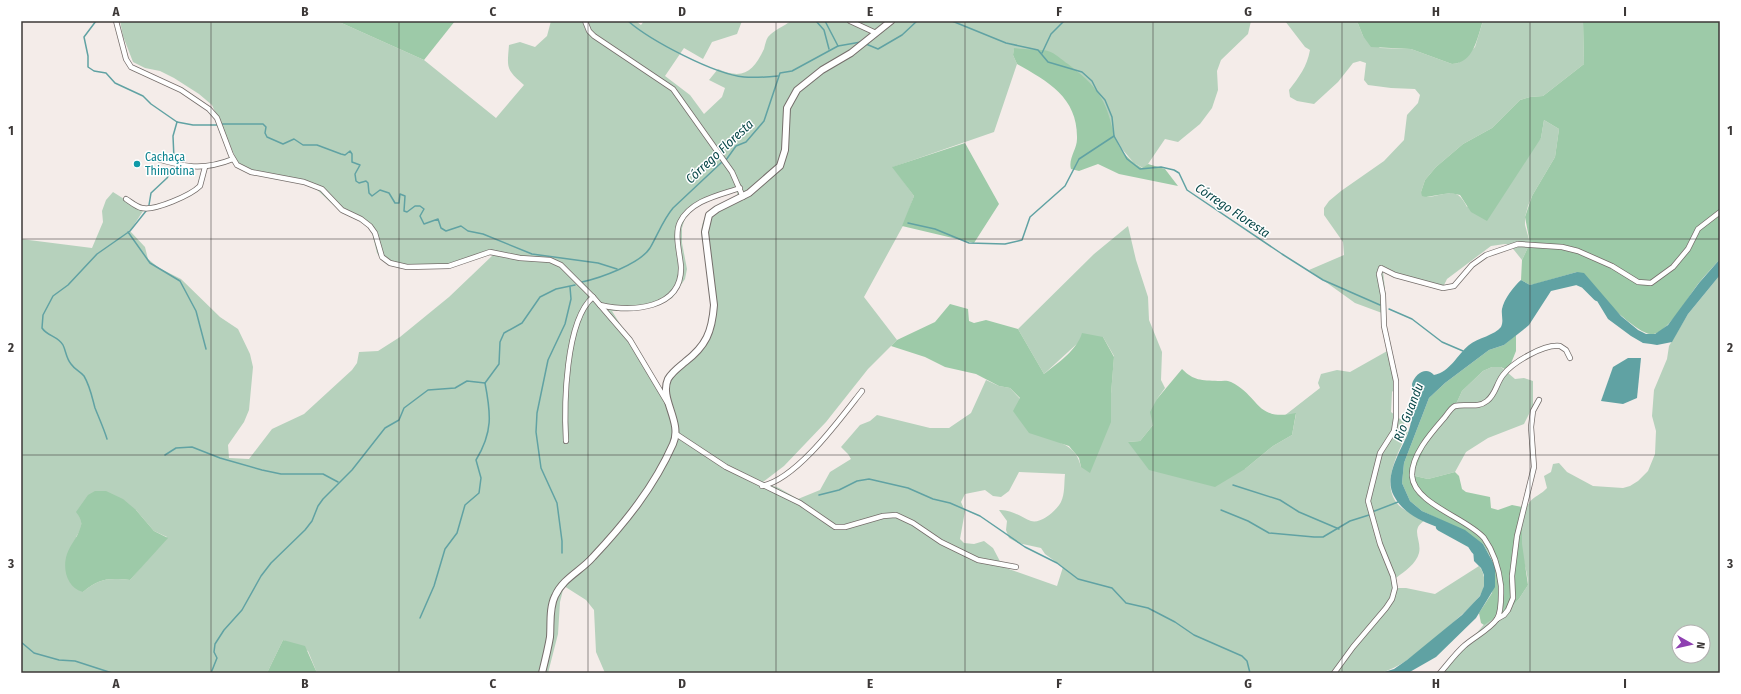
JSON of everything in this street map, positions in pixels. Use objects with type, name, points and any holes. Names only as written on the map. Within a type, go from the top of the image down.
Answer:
[{"type":"main road","points":[[542,673],[555,596],[569,578],[592,558],[622,526],[652,486],[674,442],[676,434],[675,421],[667,394],[668,380],[677,369],[699,351],[709,334],[712,321],[714,306],[707,257],[705,232],[706,222],[712,212],[743,197],[768,178],[780,166],[785,150],[787,108],[797,90],[822,70],[865,43],[891,21]]},
{"type":"street","points":[[116,21],[126,59],[131,67],[181,90],[209,109],[220,125],[233,159],[237,165],[251,172],[304,182],[322,189],[342,210],[361,219],[370,226],[374,233],[382,257],[390,263],[407,267],[449,266],[487,252],[520,258],[550,260],[566,269],[593,297],[630,340],[671,408]]},
{"type":"street","points":[[585,21],[592,34],[673,89],[724,160],[740,188],[743,197]]},
{"type":"street","points":[[850,21],[876,33]]},
{"type":"street","points":[[154,158],[177,165],[205,167],[233,159]]},
{"type":"street","points":[[126,199],[142,208],[149,209],[179,198],[200,186],[205,167]]},
{"type":"street","points":[[600,305],[627,310],[637,309],[654,304],[668,296],[676,287],[680,277],[678,233],[681,220],[691,210],[705,200],[740,188]]},
{"type":"street","points":[[1334,673],[1353,647],[1386,608],[1392,599],[1395,588],[1393,576],[1380,544],[1368,501],[1380,453],[1392,434],[1396,418],[1396,381],[1384,326],[1384,295],[1379,274],[1381,268],[1400,277],[1443,288],[1450,288],[1457,284],[1472,265],[1482,257],[1499,249],[1519,244],[1578,250],[1612,266],[1638,282],[1651,283],[1672,268],[1688,250],[1698,229],[1720,212]]},
{"type":"street","points":[[566,441],[565,383],[569,361],[583,309],[593,297]]},
{"type":"street","points":[[1497,619],[1500,606],[1500,580],[1496,560],[1490,547],[1476,530],[1424,497],[1414,483],[1413,469],[1429,434],[1452,408],[1461,405],[1480,406],[1485,403],[1493,395],[1503,375],[1507,371],[1545,347],[1560,346],[1566,350],[1570,358]]},
{"type":"street","points":[[762,486],[775,482],[789,472],[829,431],[862,390]]},
{"type":"street","points":[[1440,673],[1465,645],[1504,615],[1513,598],[1512,576],[1517,536],[1534,467],[1531,428],[1533,411],[1539,400]]},
{"type":"street","points":[[676,434],[726,467],[762,486],[800,503],[835,527],[845,527],[883,516],[896,516],[908,520],[941,542],[978,560],[1016,567]]},
{"type":"green space","points":[[120,21],[337,21],[424,60],[496,118],[524,85],[509,68],[509,45],[520,42],[535,47],[547,36],[551,21],[636,21],[641,25],[644,21],[742,21],[737,34],[712,42],[703,59],[684,48],[665,76],[690,95],[704,114],[722,97],[725,88],[709,80],[718,69],[734,74],[746,72],[760,57],[768,37],[791,21],[1251,21],[1248,34],[1221,60],[1217,71],[1218,90],[1212,108],[1200,124],[1178,142],[1165,139],[1148,164],[1143,168],[1134,163],[1116,142],[1107,114],[1077,71],[1047,51],[1014,49],[1013,55],[1017,64],[994,132],[893,167],[914,196],[904,224],[864,297],[897,340],[868,369],[826,422],[784,466],[763,482],[779,488],[798,499],[820,490],[830,472],[851,459],[841,447],[860,425],[870,421],[877,415],[930,428],[949,428],[971,413],[986,380],[999,386],[1010,388],[1061,443],[1069,447],[1074,452],[1081,467],[1111,394],[1114,356],[1103,337],[1080,341],[1044,374],[1018,329],[1094,254],[1128,226],[1136,260],[1148,297],[1149,320],[1162,352],[1161,380],[1165,388],[1157,399],[1153,425],[1140,441],[1128,442],[1245,469],[1273,446],[1292,435],[1296,414],[1284,416],[1320,388],[1318,383],[1321,374],[1337,370],[1350,372],[1389,350],[1399,383],[1392,392],[1391,412],[1404,422],[1405,429],[1408,432],[1399,450],[1392,471],[1390,481],[1391,491],[1395,500],[1402,508],[1424,521],[1420,524],[1417,532],[1420,548],[1418,557],[1410,567],[1396,578],[1397,588],[1406,588],[1435,594],[1479,566],[1483,572],[1484,579],[1482,592],[1478,599],[1470,607],[1423,648],[1403,663],[1381,673],[605,673],[596,652],[594,610],[586,600],[564,586],[560,602],[558,634],[548,673],[317,673],[308,651],[283,640],[267,673],[21,673],[21,239],[92,248],[103,222],[102,211],[106,200],[113,192],[143,211],[130,231],[145,247],[148,259],[159,268],[181,279],[220,317],[238,329],[250,354],[253,367],[249,410],[244,422],[228,445],[229,458],[249,459],[272,429],[304,414],[352,370],[357,363],[359,352],[378,351],[400,337],[449,297],[493,255],[485,253],[452,266],[406,268],[382,260],[377,253],[371,229],[359,219],[342,213],[314,187],[249,171],[238,163],[212,105],[199,94],[174,78],[160,71],[145,68],[133,62],[123,36]],"holes":[[[736,190],[738,196],[717,205],[708,212],[705,217],[701,233],[713,297],[708,336],[687,359],[667,377],[663,393],[612,311],[630,311],[672,298],[685,279],[687,269],[682,243],[682,228],[686,215],[699,204]],[[1019,472],[1065,474],[1064,492],[1061,502],[1056,509],[1044,519],[1039,521],[1031,521],[1012,512],[999,510],[1007,521],[1006,530],[1009,538],[1018,543],[1041,548],[1045,554],[1063,567],[1057,586],[1003,567],[993,548],[984,541],[974,544],[964,543],[960,539],[965,511],[961,502],[965,494],[985,490],[993,496],[1001,497],[1009,491]],[[136,510],[154,531],[167,537],[130,580],[105,580],[94,584],[83,592],[76,537],[81,529],[81,519]]]},
{"type":"green space","points":[[337,21],[455,21],[424,60]]},
{"type":"green space","points":[[1285,21],[1357,21],[1363,36],[1380,48],[1411,49],[1452,64],[1458,63],[1475,47],[1483,21],[1583,21],[1584,64],[1543,96],[1530,97],[1520,100],[1492,128],[1463,144],[1436,167],[1425,180],[1421,192],[1426,197],[1454,193],[1463,200],[1467,207],[1541,138],[1544,120],[1559,129],[1555,157],[1532,196],[1528,206],[1525,217],[1525,225],[1530,243],[1522,260],[1510,245],[1505,244],[1491,246],[1447,279],[1442,289],[1383,271],[1386,299],[1382,313],[1355,303],[1309,270],[1344,255],[1343,242],[1324,215],[1324,208],[1329,201],[1341,191],[1384,161],[1404,140],[1407,115],[1418,103],[1420,95],[1415,89],[1368,85],[1364,80],[1366,63],[1360,61],[1353,63],[1338,82],[1314,104],[1297,101],[1290,97],[1289,90],[1305,67],[1310,50],[1305,47]]},
{"type":"green space","points":[[1357,21],[1483,21],[1474,48],[1470,54],[1459,63],[1452,64],[1411,49],[1371,47],[1363,36]]},
{"type":"green space","points":[[1583,21],[1720,21],[1720,259],[1698,284],[1672,320],[1660,331],[1654,334],[1647,333],[1637,328],[1626,320],[1577,272],[1530,285],[1521,280],[1522,260],[1530,243],[1525,217],[1532,196],[1555,157],[1559,129],[1544,120],[1541,138],[1487,221],[1471,212],[1460,195],[1450,193],[1426,197],[1422,196],[1421,192],[1425,180],[1436,167],[1463,144],[1492,128],[1520,100],[1530,97],[1543,96],[1584,64]]},
{"type":"green space","points":[[1014,48],[1051,52],[1077,71],[1090,83],[1100,96],[1109,116],[1114,135],[1123,152],[1142,168],[1148,164],[1165,169],[1178,186],[1119,174],[1098,164],[1079,171],[1071,169],[1070,165],[1077,139],[1073,113],[1067,102],[1050,85],[1017,64],[1013,55]]},
{"type":"green space","points":[[965,143],[999,204],[974,243],[902,226],[914,196],[892,167]]},
{"type":"green space","points":[[1720,275],[1720,673],[1441,673],[1467,646],[1488,620],[1494,616],[1506,613],[1519,599],[1528,585],[1523,554],[1521,527],[1525,510],[1529,503],[1547,488],[1544,476],[1551,472],[1553,464],[1559,463],[1567,472],[1593,486],[1623,488],[1638,481],[1648,471],[1655,454],[1656,431],[1652,416],[1654,390],[1667,359],[1669,346],[1688,314]]},
{"type":"green space","points":[[950,304],[968,309],[969,321],[974,323],[986,320],[1018,329],[1044,374],[1071,351],[1080,339],[1082,333],[1103,337],[1114,357],[1111,394],[1111,422],[1090,473],[1081,467],[1079,458],[1069,446],[1029,433],[1013,411],[1020,398],[1010,388],[999,386],[976,374],[945,367],[925,357],[891,346],[897,340],[935,322]]},
{"type":"green space","points":[[1516,335],[1516,351],[1508,371],[1501,367],[1492,367],[1483,371],[1462,391],[1457,402],[1431,432],[1415,470],[1415,476],[1428,479],[1455,472],[1459,476],[1462,489],[1466,492],[1490,497],[1491,508],[1498,510],[1512,505],[1522,507],[1522,544],[1528,585],[1519,599],[1506,613],[1500,614],[1484,625],[1481,623],[1479,613],[1492,593],[1495,566],[1483,544],[1422,511],[1410,501],[1402,483],[1404,463],[1429,398],[1445,383],[1489,350],[1504,345]]},
{"type":"green space","points":[[1492,367],[1501,367],[1515,379],[1524,378],[1533,381],[1533,406],[1524,424],[1488,438],[1466,452],[1455,472],[1428,479],[1415,476],[1415,470],[1419,458],[1431,432],[1457,402],[1462,391],[1483,371]]},
{"type":"green space","points":[[1182,369],[1194,378],[1231,382],[1248,394],[1265,411],[1283,415],[1296,413],[1292,435],[1273,446],[1245,469],[1215,487],[1149,470],[1128,442],[1140,441],[1153,425],[1150,412],[1157,399]]},
{"type":"green space","points":[[95,491],[106,491],[123,499],[136,510],[154,531],[168,538],[130,580],[105,580],[94,584],[83,592],[78,590],[70,582],[67,577],[65,566],[68,551],[81,526],[81,520],[76,512],[88,495]]},
{"type":"green space","points":[[283,640],[305,646],[317,673],[267,673]]},
{"type":"water","points":[[1720,259],[1720,275],[1688,314],[1672,342],[1657,345],[1643,343],[1631,336],[1608,319],[1591,291],[1581,284],[1551,291],[1529,325],[1504,345],[1489,350],[1445,383],[1429,398],[1404,463],[1402,483],[1410,501],[1422,511],[1465,530],[1483,544],[1495,566],[1495,587],[1476,618],[1436,657],[1408,673],[1381,673],[1394,669],[1407,660],[1462,615],[1480,596],[1484,586],[1484,575],[1481,568],[1474,561],[1473,550],[1468,542],[1459,536],[1409,513],[1394,496],[1391,489],[1394,464],[1411,424],[1413,380],[1418,374],[1424,371],[1431,372],[1434,375],[1440,373],[1449,367],[1469,345],[1498,330],[1502,325],[1502,309],[1505,301],[1512,289],[1521,280],[1530,285],[1577,272],[1584,273],[1621,316],[1638,330],[1646,334],[1655,334],[1668,325],[1699,283]]},
{"type":"water","points":[[1628,358],[1641,358],[1637,398],[1623,404],[1601,401],[1613,367]]},
{"type":"waterway","name":"Córrego Floresta","points":[[96,21],[84,37],[88,56],[88,67],[94,71],[106,73],[115,83],[143,96],[151,104],[177,122],[193,125],[217,125]]},
{"type":"waterway","points":[[628,21],[667,47],[716,70],[731,75],[744,77],[778,76]]},
{"type":"waterway","points":[[816,21],[824,30],[829,49]]},
{"type":"waterway","points":[[825,21],[838,46]]},
{"type":"waterway","name":"Córrego Floresta","points":[[866,44],[878,49],[902,35],[917,21]]},
{"type":"waterway","name":"Córrego Floresta","points":[[952,21],[1006,43],[1038,50],[1048,62],[1082,72],[1092,81],[1097,91],[1105,100],[1112,117],[1114,136],[1127,159],[1140,169],[1161,167],[1174,170],[1179,173],[1187,190],[1282,254],[1323,280],[1380,305]]},
{"type":"waterway","points":[[1042,53],[1051,34],[1064,21]]},
{"type":"waterway","name":"Córrego Floresta","points":[[726,160],[736,146],[746,142],[764,121],[780,73],[792,71],[838,46],[861,42]]},
{"type":"waterway","points":[[174,159],[173,136],[177,122]]},
{"type":"waterway","name":"Córrego Floresta","points":[[221,124],[263,124],[266,127],[265,133],[267,137],[283,144],[294,139],[303,145],[317,145],[345,155],[350,151],[352,154],[352,162],[360,165],[355,174],[356,181],[359,183],[366,181],[368,183],[369,193],[372,196],[380,190],[389,193],[395,203],[399,203],[400,194],[405,196],[404,211],[407,212],[415,206],[420,206],[424,209],[420,216],[424,224],[438,219],[441,228],[446,231],[461,226],[468,231],[483,234],[532,254],[598,263],[617,269]]},
{"type":"waterway","points":[[908,223],[935,229],[969,243],[1005,244],[1022,240],[1030,217],[1065,186],[1079,159],[1114,136]]},
{"type":"waterway","name":"Córrego Floresta","points":[[582,282],[619,270],[638,260],[650,248],[663,222],[673,208],[722,162]]},
{"type":"waterway","points":[[149,205],[151,193],[167,178],[173,168]]},
{"type":"waterway","points":[[107,439],[86,380],[83,375],[69,362],[61,342],[44,331],[42,328],[43,315],[53,296],[68,285],[97,254],[130,231],[146,211]]},
{"type":"waterway","points":[[128,232],[150,263],[180,281],[196,311],[206,349]]},
{"type":"waterway","name":"Rio Guandu","points":[[1577,281],[1584,284],[1597,297]]},
{"type":"waterway","points":[[485,383],[499,364],[500,342],[504,333],[522,323],[540,297],[556,289],[575,285]]},
{"type":"waterway","points":[[562,553],[557,503],[541,468],[536,432],[537,413],[548,360],[565,324],[571,299],[570,287]]},
{"type":"waterway","name":"Córrego Floresta","points":[[1389,309],[1412,319],[1442,342],[1463,351]]},
{"type":"waterway","points":[[211,673],[217,658],[214,652],[215,644],[224,630],[242,610],[261,576],[271,563],[305,530],[312,521],[318,506],[323,499],[352,470],[385,428],[399,420],[404,408],[428,390],[455,388],[467,381],[485,383]]},
{"type":"waterway","points":[[420,618],[434,586],[445,549],[457,533],[465,505],[479,493],[481,478],[476,460],[482,450],[488,432],[489,423],[489,404],[485,383]]},
{"type":"waterway","points":[[165,455],[176,448],[192,447],[220,458],[262,470],[281,474],[323,474],[338,482]]},
{"type":"waterway","points":[[819,495],[839,490],[857,481],[869,479],[908,488],[933,499],[950,503],[980,516],[1025,547],[1057,563],[1078,579],[1112,588],[1126,603],[1148,608],[1175,622],[1194,635],[1242,656],[1247,661],[1250,673]]},
{"type":"waterway","points":[[1233,485],[1280,500],[1299,512],[1339,529]]},
{"type":"waterway","points":[[1372,512],[1398,502]]},
{"type":"waterway","points":[[1221,510],[1248,521],[1269,533],[1314,537],[1323,537],[1350,521],[1369,515]]},
{"type":"waterway","name":"Rio Guandu","points":[[1440,527],[1471,544],[1475,550]]},
{"type":"waterway","points":[[21,642],[34,653],[59,660],[75,661],[112,673]]},
{"type":"place","name":"Cachaça Thimotina","points":[[137,164]]}]
